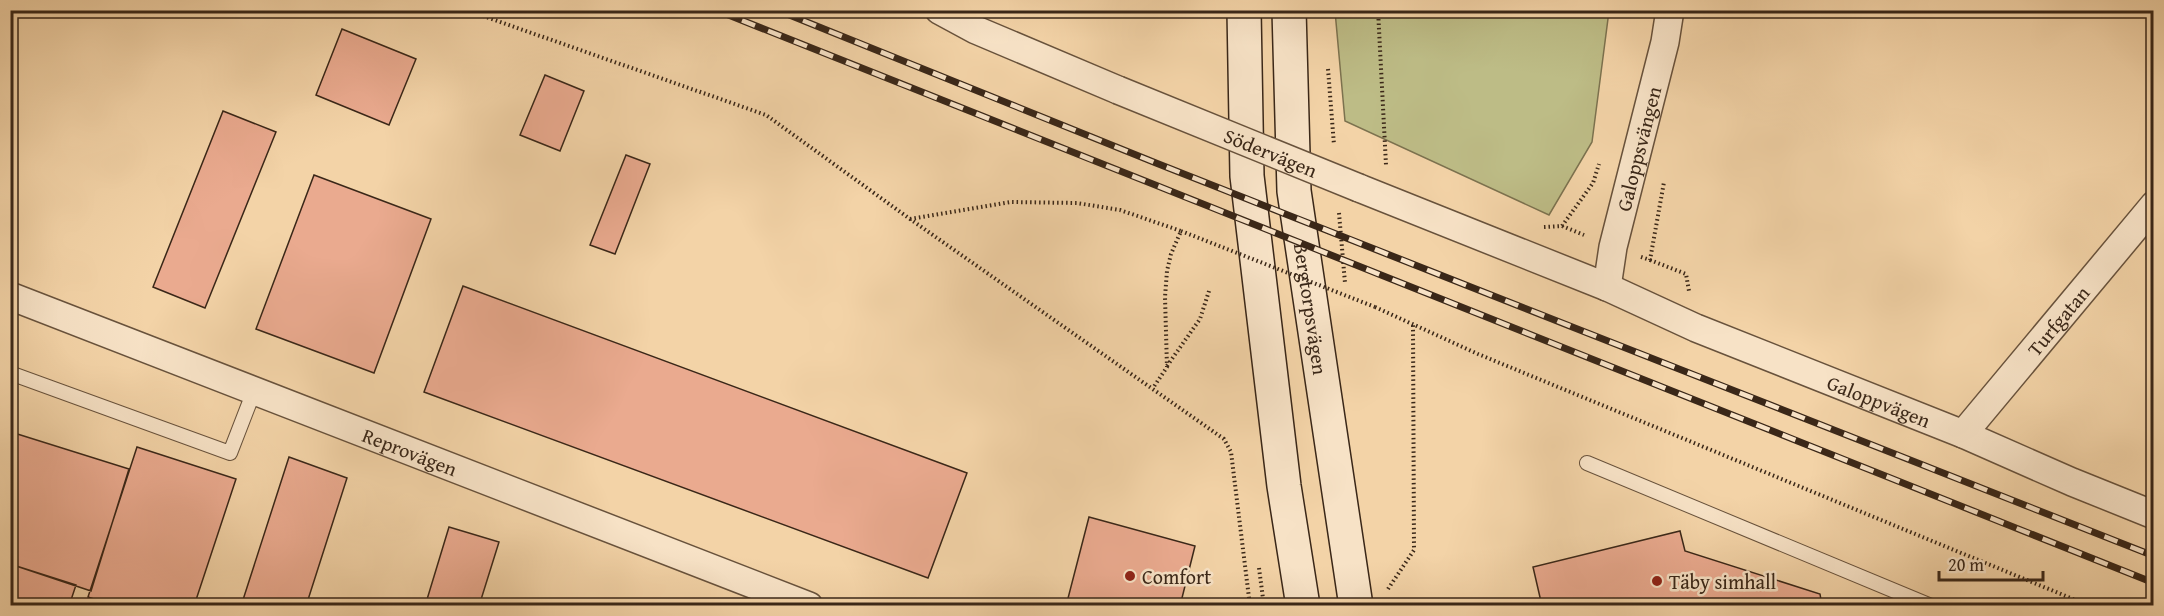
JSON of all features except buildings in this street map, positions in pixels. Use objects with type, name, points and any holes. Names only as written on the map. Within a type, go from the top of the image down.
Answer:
[{"type":"main road","points":[[1244,10],[1247,176],[1284,486],[1303,606]]},
{"type":"main road","name":"Bergtorpsvägen","points":[[1289,10],[1294,191],[1356,606]]},
{"type":"street","name":"Södervägen","points":[[939,10],[976,30],[1118,90],[1607,287]]},
{"type":"street","name":"Galoppsvängen","points":[[1607,287],[1613,247],[1665,42],[1670,10]]},
{"type":"street","name":"Turfgatan","points":[[1963,434],[2154,205]]},
{"type":"street","name":"Galoppvägen","points":[[1607,287],[1759,354],[1963,434],[2072,482],[2154,514]]},
{"type":"street","name":"Reprovägen","points":[[10,296],[809,606]]},
{"type":"lane","points":[[10,373],[230,453],[254,391]]},
{"type":"lane","points":[[1587,464],[1931,606]]},
{"type":"path","points":[[465,10],[766,115],[1224,439],[1231,452],[1250,606]]},
{"type":"path","points":[[1378,10],[1386,170]]},
{"type":"path","points":[[1328,68],[1334,149]]},
{"type":"path","points":[[1539,227],[1562,226],[1593,183],[1600,161]]},
{"type":"path","points":[[910,219],[1011,202],[1077,203],[1120,210],[1181,231],[1374,307],[1478,354],[2090,606]]},
{"type":"path","points":[[1339,207],[1346,300]]},
{"type":"path","points":[[1167,367],[1165,297],[1167,271],[1171,254],[1181,231]]},
{"type":"path","points":[[1154,388],[1200,319],[1209,291]]},
{"type":"path","points":[[1388,589],[1414,550],[1413,325]]},
{"type":"path","points":[[1384,582],[1391,597]]},
{"type":"shaded area","points":[[1335,11],[1609,11],[1592,142],[1549,215],[1345,121]]},
{"type":"railway","points":[[716,10],[2154,583]]},
{"type":"railway","points":[[777,10],[1156,163],[2154,556]]},
{"type":"place","name":"Comfort","points":[[1130,576]]},
{"type":"place","name":"Täby simhall","points":[[1657,581]]}]
